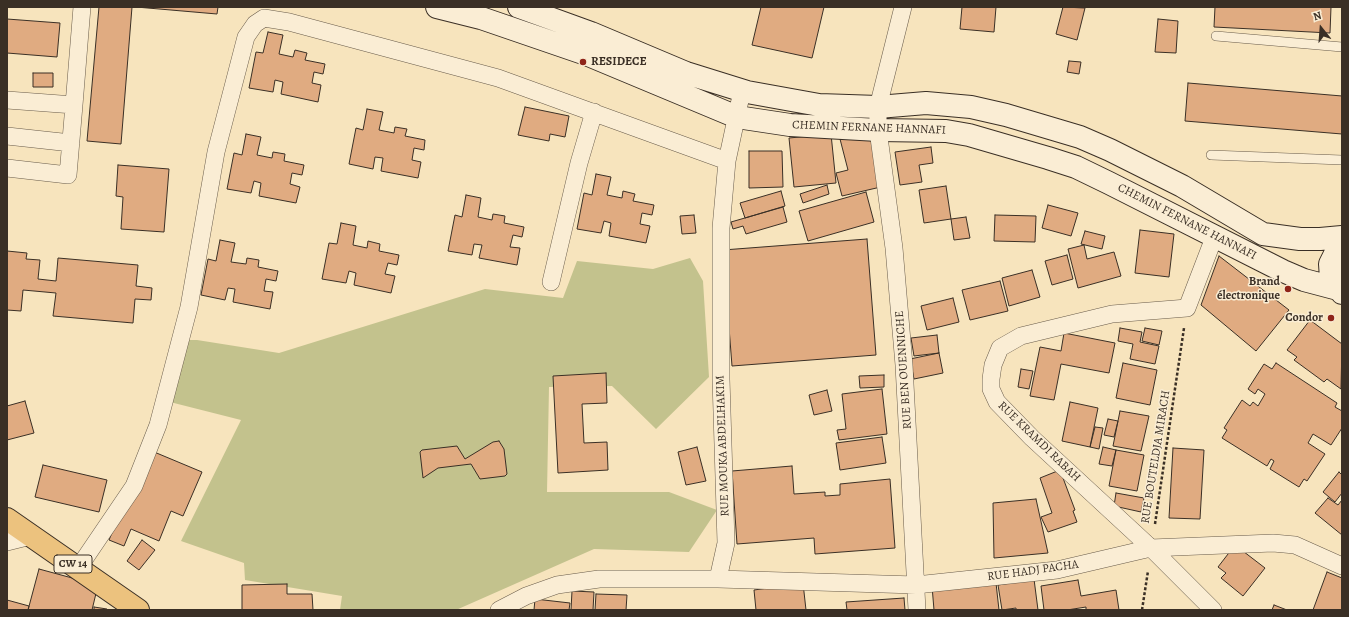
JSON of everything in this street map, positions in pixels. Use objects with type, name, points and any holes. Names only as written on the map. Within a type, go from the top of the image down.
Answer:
[{"type":"main road","name":"CHEMIN FERNANE HANNAFI","points":[[437,7],[481,18],[586,54],[736,117],[790,125],[878,130],[946,131],[970,135],[1042,156],[1076,167],[1304,280],[1340,291]]},
{"type":"main road","name":"CHEMIN FERNANE HANNAFI","points":[[519,7],[591,33],[686,73],[742,91],[819,105],[878,106],[926,103],[971,107],[1006,115],[1080,137],[1110,150],[1182,186],[1263,234],[1300,239],[1342,237]]},
{"type":"main road","name":"CHEMIN FERNANE HANNAFI","points":[[1340,291],[1331,278],[1330,264],[1338,248],[1342,244]]},
{"type":"main road","name":"CW 14","points":[[7,519],[79,567],[138,610]]},
{"type":"street","points":[[7,168],[68,175],[82,7]]},
{"type":"street","name":"RUE BEN OUENNICHE","points":[[903,7],[878,106],[878,130],[894,248],[904,365],[917,610]]},
{"type":"street","points":[[79,567],[134,486],[158,426],[189,307],[216,152],[246,37],[255,24],[264,18],[289,22],[498,78],[727,161]]},
{"type":"street","name":"RUE MOUKA ABDELHAKIM","points":[[718,579],[726,543],[720,317],[721,228],[727,161],[742,91]]},
{"type":"street","points":[[7,100],[74,105]]},
{"type":"street","points":[[552,282],[579,163],[594,112]]},
{"type":"street","points":[[7,136],[71,143]]},
{"type":"street","points":[[1187,308],[1215,235]]},
{"type":"street","name":"RUE KRAMDI RABAH","points":[[1187,308],[1112,314],[1021,336],[1000,348],[993,365],[991,379],[993,395],[997,402],[1032,438],[1151,548],[1213,610]]},
{"type":"street","points":[[7,542],[31,536]]},
{"type":"street","name":"RUE HADJ PACHA","points":[[718,579],[916,585],[1057,570],[1151,548],[1272,543],[1295,545],[1342,566]]},
{"type":"street","points":[[499,610],[526,596],[557,585],[599,579],[718,579]]},
{"type":"lane","points":[[1216,36],[1342,47]]},
{"type":"lane","points":[[1211,155],[1342,160]]},
{"type":"path","name":"RUE BOUTELDJA MIRACH","points":[[1142,610],[1187,308]]},
{"type":"shaded area","points":[[690,258],[703,281],[709,377],[656,429],[612,386],[549,387],[547,492],[669,492],[717,510],[689,552],[594,549],[456,610],[340,610],[342,596],[245,580],[244,563],[181,541],[241,420],[166,401],[181,340],[197,340],[279,353],[485,289],[563,298],[577,261],[653,269]]},
{"type":"building","points":[[99,7],[132,7],[121,144],[87,141]]},
{"type":"building","points":[[136,7],[218,7],[217,14]]},
{"type":"building","points":[[761,7],[824,7],[812,58],[752,45]]},
{"type":"building","points":[[962,7],[996,7],[994,32],[960,29]]},
{"type":"building","points":[[1063,7],[1085,8],[1077,40],[1056,34]]},
{"type":"building","points":[[1215,7],[1331,7],[1330,33],[1214,27]]},
{"type":"building","points":[[7,19],[60,23],[57,57],[7,53]]},
{"type":"building","points":[[1158,19],[1178,21],[1176,53],[1155,52]]},
{"type":"building","points":[[268,32],[283,35],[279,54],[293,57],[295,50],[307,53],[305,60],[325,64],[323,74],[314,72],[312,83],[321,85],[318,102],[281,94],[283,82],[275,80],[273,92],[249,88],[256,52],[263,53]]},
{"type":"building","points":[[1069,61],[1081,62],[1079,74],[1067,72]]},
{"type":"building","points":[[33,73],[53,73],[53,87],[33,87]]},
{"type":"building","points":[[1188,83],[1342,96],[1342,134],[1185,121]]},
{"type":"building","points":[[525,107],[569,116],[565,137],[550,134],[549,141],[518,135]]},
{"type":"building","points":[[367,109],[383,112],[379,130],[394,133],[395,127],[407,129],[405,136],[425,140],[424,150],[414,148],[412,160],[421,162],[418,178],[381,171],[383,158],[375,157],[373,169],[349,164],[356,128],[363,130]]},
{"type":"building","points":[[871,131],[885,186],[842,196],[836,173],[848,170],[840,139]]},
{"type":"building","points":[[246,134],[261,137],[257,155],[272,158],[273,152],[285,154],[284,161],[304,165],[302,175],[292,173],[290,184],[300,187],[296,203],[259,196],[261,183],[254,181],[251,193],[227,189],[234,153],[242,155]]},
{"type":"building","points":[[831,134],[836,183],[794,187],[789,138]]},
{"type":"building","points":[[931,147],[933,163],[919,165],[922,182],[900,185],[895,152]]},
{"type":"building","points":[[749,151],[782,151],[783,187],[749,188]]},
{"type":"building","points":[[118,165],[169,169],[164,232],[121,229],[123,197],[116,196]]},
{"type":"building","points":[[596,174],[611,177],[607,195],[622,198],[623,191],[635,194],[633,201],[654,205],[652,215],[642,213],[640,224],[650,226],[646,243],[609,236],[611,223],[604,221],[601,233],[577,229],[584,193],[592,195]]},
{"type":"building","points":[[827,185],[829,194],[803,203],[800,194]]},
{"type":"building","points":[[946,186],[951,219],[924,223],[919,190]]},
{"type":"building","points":[[781,191],[785,206],[745,218],[740,203]]},
{"type":"building","points":[[866,192],[874,222],[808,241],[799,211]]},
{"type":"building","points":[[466,195],[481,198],[478,217],[492,220],[493,214],[505,216],[504,223],[524,227],[522,237],[513,235],[510,247],[520,248],[517,265],[479,258],[482,245],[474,244],[472,255],[448,251],[455,215],[462,217]]},
{"type":"building","points":[[1048,205],[1078,213],[1071,236],[1042,228]]},
{"type":"building","points":[[783,207],[787,222],[746,234],[743,226],[733,229],[731,222]]},
{"type":"building","points":[[694,215],[696,233],[682,234],[680,216]]},
{"type":"building","points":[[995,215],[1036,216],[1035,242],[994,241]]},
{"type":"building","points":[[966,217],[970,238],[954,240],[951,219]]},
{"type":"building","points":[[341,223],[356,226],[353,245],[367,248],[368,241],[380,244],[379,251],[399,255],[397,265],[388,263],[385,274],[395,276],[391,293],[354,285],[356,273],[349,271],[346,283],[322,279],[329,243],[337,244]]},
{"type":"building","points":[[1140,230],[1174,234],[1169,277],[1135,273]]},
{"type":"building","points":[[1085,231],[1105,236],[1102,249],[1081,244]]},
{"type":"building","points":[[867,239],[876,355],[732,366],[723,250]]},
{"type":"building","points":[[220,240],[235,243],[231,262],[246,264],[247,258],[259,260],[258,267],[278,271],[276,281],[266,279],[264,291],[273,292],[270,309],[233,302],[235,289],[228,288],[225,300],[201,295],[208,259],[216,261]]},
{"type":"building","points":[[1084,245],[1087,259],[1114,252],[1121,276],[1078,288],[1068,249]]},
{"type":"building","points":[[7,251],[27,253],[26,259],[40,260],[38,279],[56,281],[58,258],[138,265],[136,286],[152,288],[151,300],[135,299],[133,323],[53,316],[56,293],[23,290],[21,311],[7,310]]},
{"type":"building","points":[[1067,255],[1073,279],[1052,285],[1045,261]]},
{"type":"building","points":[[1219,256],[1289,310],[1256,351],[1201,305]]},
{"type":"building","points":[[1032,270],[1040,297],[1009,306],[1002,278]]},
{"type":"building","points":[[1000,281],[1008,311],[970,320],[962,290]]},
{"type":"building","points":[[953,298],[959,322],[927,330],[921,306]]},
{"type":"building","points":[[1310,320],[1342,344],[1341,389],[1327,379],[1324,382],[1294,360],[1297,357],[1287,350]]},
{"type":"building","points":[[1120,328],[1142,332],[1140,342],[1159,346],[1155,364],[1130,359],[1133,344],[1118,341]]},
{"type":"building","points":[[1145,328],[1162,331],[1159,345],[1142,341]]},
{"type":"building","points":[[1064,333],[1115,343],[1109,373],[1061,364],[1054,400],[1030,396],[1040,347],[1061,351]]},
{"type":"building","points":[[937,335],[939,353],[914,356],[911,338]]},
{"type":"building","points":[[939,353],[943,373],[914,379],[910,359]]},
{"type":"building","points":[[1123,363],[1157,370],[1150,405],[1116,398]]},
{"type":"building","points":[[1276,363],[1337,403],[1335,407],[1342,411],[1342,428],[1331,445],[1313,434],[1308,443],[1325,454],[1307,481],[1304,479],[1299,487],[1270,469],[1274,461],[1271,459],[1267,466],[1222,438],[1227,430],[1224,428],[1242,400],[1250,406],[1253,402],[1258,406],[1265,394],[1258,389],[1255,394],[1248,389],[1264,364],[1272,369]]},
{"type":"building","points":[[1021,369],[1033,371],[1029,389],[1018,387]]},
{"type":"building","points":[[606,373],[607,403],[582,404],[584,443],[607,442],[608,470],[558,473],[553,376]]},
{"type":"building","points":[[884,375],[884,387],[860,388],[859,376]]},
{"type":"building","points":[[882,389],[887,434],[839,440],[837,430],[846,429],[842,394]]},
{"type":"building","points":[[827,390],[832,411],[814,415],[809,395]]},
{"type":"building","points":[[25,401],[34,433],[7,440],[7,406]]},
{"type":"building","points":[[1070,402],[1098,408],[1090,447],[1062,441]]},
{"type":"building","points":[[1120,411],[1149,416],[1141,451],[1113,446]]},
{"type":"building","points":[[1108,419],[1118,421],[1114,437],[1104,435]]},
{"type":"building","points":[[1095,427],[1103,428],[1099,449],[1090,447]]},
{"type":"building","points":[[882,437],[886,463],[840,470],[836,443]]},
{"type":"building","points":[[499,441],[504,449],[507,474],[505,476],[480,479],[471,464],[438,468],[423,478],[420,452],[422,450],[457,446],[465,459],[493,442]]},
{"type":"building","points":[[697,447],[706,481],[686,485],[678,452]]},
{"type":"building","points":[[1103,447],[1116,450],[1112,466],[1099,464]]},
{"type":"building","points":[[1173,448],[1204,450],[1200,519],[1169,518]]},
{"type":"building","points":[[147,449],[202,472],[183,516],[171,511],[159,541],[131,529],[124,546],[109,540]]},
{"type":"building","points":[[1116,450],[1144,455],[1137,491],[1109,486]]},
{"type":"building","points":[[43,465],[107,480],[99,512],[35,497]]},
{"type":"building","points":[[792,466],[794,494],[825,492],[825,496],[840,495],[840,484],[890,479],[895,548],[815,554],[814,538],[737,544],[732,471]]},
{"type":"building","points":[[1060,470],[1075,510],[1073,511],[1077,522],[1048,532],[1041,517],[1052,513],[1040,478]]},
{"type":"building","points":[[1339,472],[1342,475],[1342,493],[1335,502],[1323,492]]},
{"type":"building","points":[[1116,493],[1144,498],[1141,512],[1114,506]]},
{"type":"building","points":[[1328,498],[1338,505],[1342,500],[1342,535],[1315,513]]},
{"type":"building","points":[[1036,499],[1048,553],[994,558],[993,503]]},
{"type":"building","points":[[142,540],[155,550],[139,570],[127,561]]},
{"type":"building","points":[[1235,545],[1265,568],[1243,596],[1221,578],[1226,573],[1218,567]]},
{"type":"building","points":[[39,569],[98,585],[92,610],[28,610]]},
{"type":"building","points":[[1327,572],[1342,578],[1342,610],[1313,610]]},
{"type":"building","points":[[1034,579],[1038,610],[1016,610],[1016,608],[1002,610],[998,585]]},
{"type":"building","points":[[1078,580],[1081,596],[1116,590],[1119,610],[1086,610],[1086,607],[1067,610],[1044,610],[1041,586]]},
{"type":"building","points":[[803,583],[806,610],[756,610],[754,590]]},
{"type":"building","points":[[996,583],[999,610],[934,610],[932,586]]},
{"type":"building","points":[[287,584],[287,594],[312,594],[313,610],[242,610],[242,585]]},
{"type":"building","points":[[572,591],[594,592],[593,610],[571,610]]},
{"type":"building","points":[[596,594],[627,595],[626,610],[595,610]]},
{"type":"building","points":[[904,598],[905,610],[847,610],[846,602]]},
{"type":"building","points":[[535,599],[570,603],[569,610],[534,610]]},
{"type":"building","points":[[7,600],[29,606],[28,610],[7,610]]},
{"type":"building","points":[[1274,605],[1287,610],[1272,610]]},
{"type":"building","points":[[94,607],[107,609],[107,610],[94,610]]},
{"type":"place","name":"RESIDECE","points":[[583,62]]},
{"type":"place","name":"Brand électronique","points":[[1288,289]]},
{"type":"place","name":"Condor","points":[[1331,318]]}]
